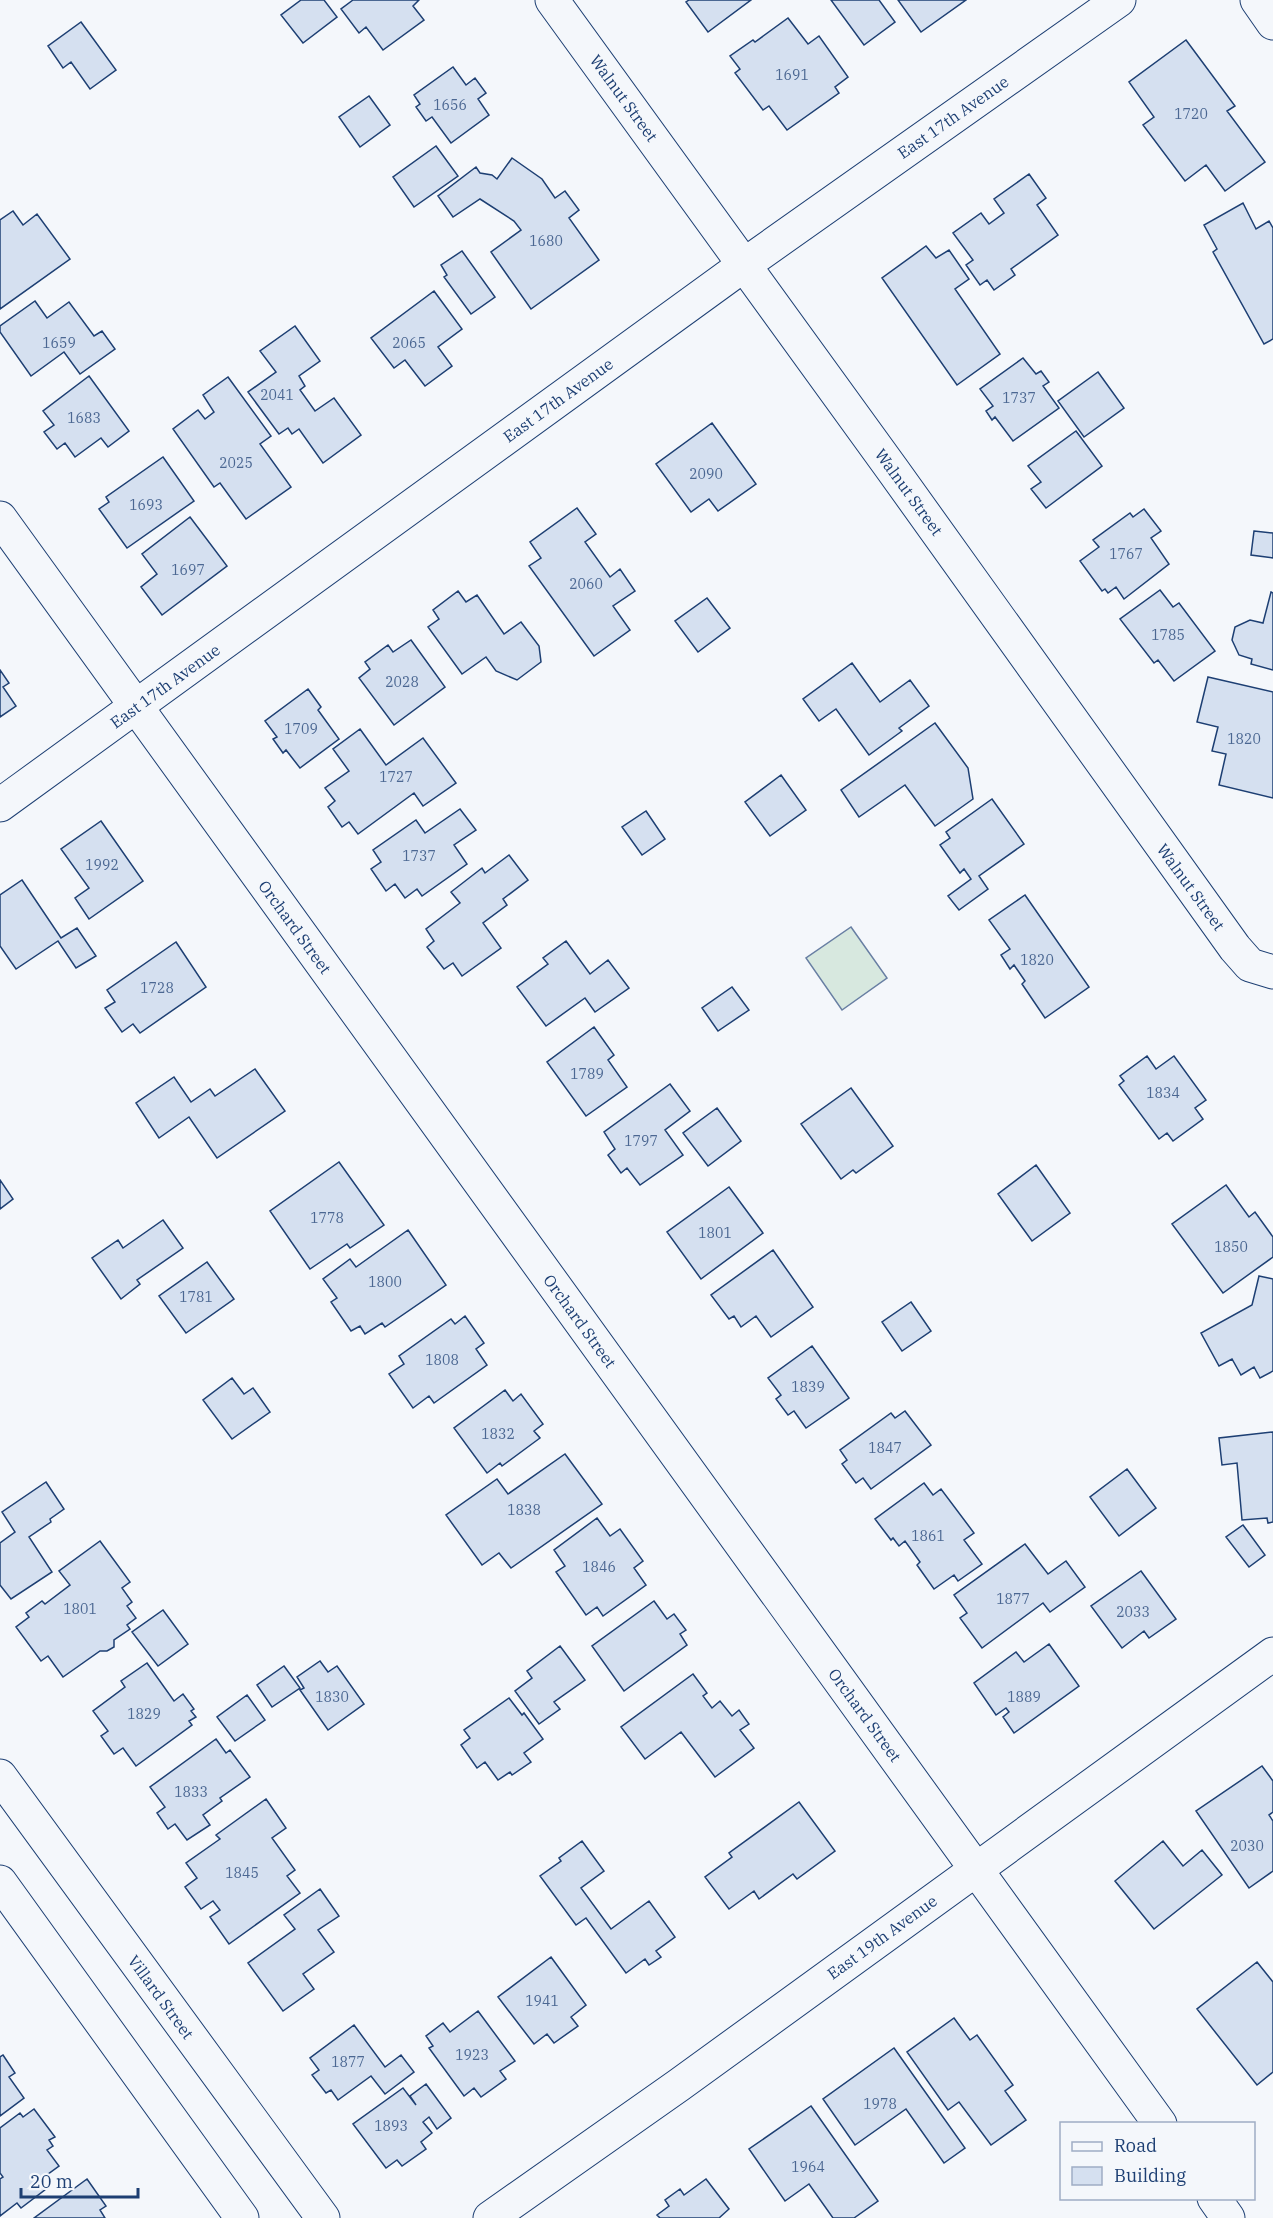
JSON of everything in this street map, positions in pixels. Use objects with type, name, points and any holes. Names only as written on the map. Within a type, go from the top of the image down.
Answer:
[{"type":"street","name":"Walnut Street","points":[[552,0],[1235,948],[1250,965],[1273,972]]},
{"type":"street","name":"East 17th Avenue","points":[[0,805],[744,265],[1119,0]]},
{"type":"street","points":[[1257,0],[1273,23]]},
{"type":"street","name":"Orchard Street","points":[[0,518],[1159,2122]]},
{"type":"street","name":"East 19th Avenue","points":[[490,2218],[1273,1654]]},
{"type":"street","name":"Villard Street","points":[[0,1776],[322,2218]]},
{"type":"street","points":[[0,1882],[242,2218]]},
{"type":"street","points":[[1215,2200],[1228,2218]]},
{"type":"shaded area","points":[[851,927],[887,978],[842,1010],[806,958]]},
{"type":"building","points":[[301,0],[324,0],[337,17],[303,43],[281,15]]},
{"type":"building","points":[[353,0],[419,0],[413,6],[424,20],[383,50],[366,27],[359,33],[341,9]]},
{"type":"building","points":[[689,0],[751,0],[708,32],[686,2]]},
{"type":"building","points":[[831,0],[879,0],[895,22],[864,45]]},
{"type":"building","points":[[898,0],[966,0],[921,32]]},
{"type":"building","points":[[788,18],[808,44],[819,36],[848,77],[835,87],[839,93],[787,130],[769,106],[763,110],[735,73],[740,69],[730,56],[753,40],[755,42]]},
{"type":"building","points":[[81,22],[116,70],[90,89],[71,62],[63,68],[48,46]]},
{"type":"building","points":[[1186,40],[1235,106],[1227,111],[1265,162],[1225,191],[1206,165],[1185,181],[1143,125],[1154,117],[1129,82]]},
{"type":"building","points":[[453,67],[466,85],[475,78],[486,93],[478,99],[489,115],[451,143],[432,117],[426,121],[416,107],[420,104],[414,95]]},
{"type":"building","points":[[369,96],[390,125],[360,147],[339,117]]},
{"type":"building","points":[[436,146],[458,176],[414,207],[393,177]]},
{"type":"building","points":[[512,158],[542,179],[555,198],[565,191],[579,210],[569,218],[599,260],[531,309],[491,252],[521,230],[514,221],[480,199],[453,217],[438,196],[476,167],[480,173],[492,175],[497,179]]},
{"type":"building","points":[[1029,174],[1046,198],[1037,205],[1058,235],[1011,269],[1015,275],[994,290],[987,280],[980,285],[966,265],[973,260],[953,233],[981,213],[989,224],[1004,213],[994,199]]},
{"type":"building","points":[[1243,203],[1256,229],[1269,221],[1273,228],[1273,339],[1264,344],[1213,252],[1217,249],[1204,225]]},
{"type":"building","points":[[13,211],[23,225],[37,214],[70,259],[0,309],[0,220]]},
{"type":"building","points":[[926,246],[936,258],[949,250],[969,279],[955,289],[1000,354],[957,385],[882,278]]},
{"type":"building","points":[[462,251],[495,297],[471,314],[444,277],[447,275],[441,265]]},
{"type":"building","points":[[434,291],[462,329],[438,347],[452,366],[425,386],[405,360],[394,368],[371,338]]},
{"type":"building","points":[[35,301],[47,318],[69,302],[94,336],[102,331],[115,349],[80,374],[64,352],[31,376],[0,332],[0,326]]},
{"type":"building","points":[[295,326],[320,361],[299,376],[305,386],[300,390],[315,411],[334,398],[361,435],[323,463],[299,429],[292,434],[288,428],[279,434],[248,392],[276,372],[260,351]]},
{"type":"building","points":[[1023,358],[1036,374],[1041,371],[1049,382],[1043,386],[1059,408],[1013,441],[995,417],[992,420],[986,411],[993,406],[980,389]]},
{"type":"building","points":[[1098,372],[1124,408],[1084,437],[1058,401]]},
{"type":"building","points":[[89,376],[129,431],[108,447],[101,438],[75,457],[65,443],[57,449],[44,432],[54,425],[43,411]]},
{"type":"building","points":[[228,377],[271,436],[260,444],[291,487],[246,519],[220,483],[214,487],[173,429],[198,410],[205,419],[214,412],[203,395]]},
{"type":"building","points":[[712,423],[756,484],[718,511],[709,499],[691,512],[656,464]]},
{"type":"building","points":[[1076,431],[1102,466],[1046,508],[1031,489],[1041,482],[1028,466]]},
{"type":"building","points":[[163,457],[194,501],[127,548],[99,509],[109,502],[106,497]]},
{"type":"building","points":[[577,508],[596,534],[585,542],[610,577],[620,569],[635,591],[613,606],[630,630],[594,656],[529,566],[541,558],[530,542]]},
{"type":"building","points":[[1144,509],[1161,531],[1151,538],[1169,564],[1124,599],[1116,587],[1108,593],[1105,589],[1102,591],[1080,561],[1099,547],[1093,540],[1130,513],[1133,517]]},
{"type":"building","points":[[190,517],[227,566],[162,615],[141,587],[157,574],[142,554]]},
{"type":"building","points":[[1254,531],[1273,533],[1273,558],[1251,555]]},
{"type":"building","points":[[1160,590],[1173,607],[1179,603],[1215,651],[1174,681],[1158,660],[1154,663],[1120,619]]},
{"type":"building","points":[[458,591],[466,602],[477,595],[504,634],[521,622],[539,646],[541,662],[517,680],[496,671],[486,657],[462,674],[428,627],[439,619],[433,610]]},
{"type":"building","points":[[1271,592],[1273,593],[1273,670],[1251,664],[1252,659],[1239,655],[1232,640],[1235,627],[1250,620],[1263,623]]},
{"type":"building","points":[[707,598],[730,628],[698,652],[675,621]]},
{"type":"building","points":[[411,640],[445,687],[394,725],[359,678],[370,669],[365,662],[388,645],[393,652]]},
{"type":"building","points":[[852,663],[880,702],[910,680],[929,706],[899,728],[902,731],[869,755],[836,709],[819,721],[803,699]]},
{"type":"building","points":[[0,670],[9,683],[3,687],[16,706],[0,717]]},
{"type":"building","points":[[1208,677],[1273,692],[1273,798],[1219,785],[1226,754],[1212,751],[1218,727],[1197,722]]},
{"type":"building","points":[[308,689],[321,707],[318,710],[339,739],[300,768],[286,750],[283,753],[273,739],[277,737],[265,721]]},
{"type":"building","points":[[935,723],[968,768],[973,799],[935,826],[905,785],[859,817],[841,790]]},
{"type":"building","points":[[360,729],[386,765],[423,738],[456,783],[423,806],[414,793],[358,834],[349,822],[342,827],[328,807],[335,801],[325,788],[349,771],[333,749]]},
{"type":"building","points":[[781,775],[806,810],[770,836],[745,802]]},
{"type":"building","points":[[992,799],[1024,844],[979,876],[988,889],[959,910],[948,896],[971,879],[964,869],[960,873],[940,845],[950,838],[946,832]]},
{"type":"building","points":[[460,809],[476,830],[454,845],[467,864],[422,896],[417,889],[405,898],[395,884],[386,891],[371,869],[381,862],[373,850],[416,820],[425,833]]},
{"type":"building","points":[[646,811],[665,839],[642,855],[622,827]]},
{"type":"building","points":[[101,821],[143,881],[89,919],[75,898],[89,888],[61,849]]},
{"type":"building","points":[[509,855],[528,880],[503,899],[507,905],[483,923],[501,948],[462,976],[453,963],[444,969],[427,947],[434,941],[426,929],[460,903],[451,892],[482,868],[485,873]]},
{"type":"building","points":[[22,880],[61,938],[77,928],[96,956],[76,968],[58,941],[16,969],[0,946],[0,895]]},
{"type":"building","points":[[1025,895],[1089,987],[1045,1018],[1022,984],[1025,981],[1014,965],[1010,969],[1001,955],[1010,949],[989,920]]},
{"type":"building","points":[[566,941],[590,974],[608,960],[629,988],[595,1012],[585,998],[546,1026],[517,987],[548,964],[543,958]]},
{"type":"building","points":[[176,942],[206,987],[140,1033],[133,1024],[122,1032],[105,1008],[115,1002],[107,990]]},
{"type":"building","points":[[732,987],[749,1010],[718,1031],[702,1008]]},
{"type":"building","points":[[594,1027],[614,1055],[608,1060],[627,1087],[586,1116],[547,1062]]},
{"type":"building","points":[[1147,1056],[1156,1069],[1174,1056],[1206,1100],[1195,1108],[1203,1119],[1173,1141],[1167,1133],[1159,1139],[1119,1085],[1124,1081],[1120,1076]]},
{"type":"building","points":[[255,1069],[285,1111],[217,1158],[189,1117],[159,1138],[136,1103],[174,1077],[191,1102],[210,1089],[215,1096]]},
{"type":"building","points":[[670,1084],[690,1111],[665,1130],[683,1155],[640,1185],[627,1168],[621,1173],[608,1155],[615,1149],[604,1132]]},
{"type":"building","points":[[851,1088],[893,1146],[856,1173],[853,1170],[841,1179],[801,1124]]},
{"type":"building","points":[[717,1108],[741,1141],[708,1166],[683,1133]]},
{"type":"building","points":[[339,1162],[384,1225],[350,1248],[347,1244],[310,1269],[270,1211]]},
{"type":"building","points":[[1036,1165],[1070,1213],[1032,1241],[998,1194]]},
{"type":"building","points":[[0,1180],[13,1199],[0,1209]]},
{"type":"building","points":[[1226,1185],[1249,1217],[1255,1212],[1273,1237],[1273,1257],[1223,1293],[1172,1224]]},
{"type":"building","points":[[729,1187],[763,1233],[701,1279],[667,1232]]},
{"type":"building","points":[[163,1220],[183,1248],[137,1280],[140,1284],[121,1299],[92,1258],[118,1240],[123,1248]]},
{"type":"building","points":[[408,1230],[446,1285],[385,1327],[382,1323],[365,1334],[360,1326],[351,1331],[331,1302],[337,1298],[323,1279],[350,1259],[356,1267]]},
{"type":"building","points":[[773,1250],[813,1307],[771,1337],[756,1316],[741,1327],[734,1316],[729,1319],[711,1295]]},
{"type":"building","points":[[207,1262],[234,1299],[186,1333],[159,1296]]},
{"type":"building","points":[[1259,1276],[1273,1279],[1273,1371],[1260,1378],[1254,1367],[1241,1375],[1232,1359],[1219,1366],[1201,1333],[1252,1305]]},
{"type":"building","points":[[911,1302],[931,1331],[902,1351],[882,1322]]},
{"type":"building","points":[[465,1316],[484,1343],[476,1349],[487,1365],[434,1403],[429,1396],[413,1408],[389,1374],[404,1364],[399,1356],[451,1319],[455,1324]]},
{"type":"building","points":[[812,1346],[849,1398],[806,1428],[794,1411],[788,1415],[776,1399],[781,1395],[768,1378]]},
{"type":"building","points":[[232,1378],[244,1394],[253,1388],[270,1412],[232,1439],[203,1400]]},
{"type":"building","points":[[505,1390],[513,1401],[521,1394],[543,1424],[534,1431],[540,1438],[502,1466],[500,1463],[487,1473],[454,1428]]},
{"type":"building","points":[[905,1411],[931,1445],[871,1489],[863,1478],[856,1483],[842,1464],[847,1460],[840,1450],[891,1413],[895,1418]]},
{"type":"building","points":[[1273,1432],[1273,1522],[1268,1523],[1267,1518],[1242,1520],[1237,1463],[1222,1465],[1219,1438]]},
{"type":"building","points":[[565,1454],[602,1504],[511,1568],[499,1553],[482,1565],[446,1515],[497,1479],[508,1494]]},
{"type":"building","points":[[1127,1469],[1156,1508],[1119,1536],[1090,1497]]},
{"type":"building","points":[[46,1482],[64,1509],[50,1519],[51,1522],[29,1537],[52,1572],[11,1599],[0,1585],[0,1543],[15,1532],[2,1512]]},
{"type":"building","points":[[924,1483],[933,1495],[941,1489],[974,1533],[964,1540],[982,1564],[958,1581],[954,1575],[934,1589],[917,1565],[920,1562],[905,1541],[899,1546],[893,1538],[891,1540],[875,1519]]},
{"type":"building","points":[[597,1518],[610,1536],[620,1529],[643,1561],[634,1568],[646,1585],[603,1616],[597,1607],[586,1615],[556,1572],[565,1566],[554,1550]]},
{"type":"building","points":[[1243,1525],[1265,1555],[1249,1567],[1226,1537]]},
{"type":"building","points":[[100,1541],[130,1582],[122,1588],[132,1602],[127,1606],[136,1618],[127,1625],[130,1629],[114,1640],[114,1647],[107,1651],[100,1651],[63,1677],[48,1656],[41,1661],[16,1627],[29,1617],[26,1613],[42,1601],[45,1604],[70,1585],[59,1571]]},
{"type":"building","points":[[1025,1544],[1048,1574],[1066,1561],[1085,1587],[1050,1612],[1043,1603],[982,1648],[960,1618],[967,1613],[954,1595]]},
{"type":"building","points":[[1141,1571],[1176,1619],[1149,1638],[1144,1631],[1122,1648],[1091,1606]]},
{"type":"building","points":[[654,1601],[667,1619],[674,1614],[686,1630],[680,1634],[687,1645],[624,1691],[592,1646]]},
{"type":"building","points":[[163,1610],[188,1644],[158,1666],[132,1632]]},
{"type":"building","points":[[1049,1644],[1079,1686],[1014,1733],[1003,1717],[1009,1712],[1006,1708],[996,1715],[974,1683],[1016,1652],[1024,1662]]},
{"type":"building","points":[[560,1646],[585,1680],[554,1702],[560,1709],[539,1724],[515,1691],[532,1678],[527,1671]]},
{"type":"building","points":[[320,1661],[328,1672],[337,1666],[364,1704],[328,1730],[300,1690],[304,1688],[297,1677]]},
{"type":"building","points":[[147,1663],[174,1701],[183,1694],[194,1709],[191,1711],[196,1717],[189,1721],[192,1725],[136,1766],[123,1748],[114,1754],[101,1736],[108,1731],[93,1711],[125,1687],[121,1681]]},
{"type":"building","points":[[284,1666],[300,1688],[272,1707],[257,1685]]},
{"type":"building","points":[[693,1674],[707,1693],[703,1696],[712,1708],[720,1701],[732,1716],[739,1710],[749,1724],[740,1730],[754,1748],[715,1777],[681,1732],[645,1759],[621,1727]]},
{"type":"building","points":[[247,1695],[265,1720],[235,1741],[217,1717]]},
{"type":"building","points":[[509,1698],[522,1715],[524,1713],[543,1739],[524,1753],[531,1762],[512,1775],[510,1772],[498,1780],[485,1762],[477,1768],[461,1745],[470,1738],[464,1730]]},
{"type":"building","points":[[216,1739],[226,1753],[230,1750],[250,1777],[220,1798],[222,1801],[203,1815],[210,1825],[187,1840],[175,1824],[168,1829],[157,1813],[165,1807],[150,1787]]},
{"type":"building","points":[[1262,1766],[1273,1781],[1273,1812],[1269,1815],[1273,1821],[1273,1871],[1249,1888],[1196,1811]]},
{"type":"building","points":[[266,1799],[286,1828],[272,1838],[295,1870],[287,1876],[300,1893],[229,1944],[210,1917],[220,1910],[213,1901],[201,1909],[185,1887],[197,1878],[186,1863],[220,1839],[216,1835]]},
{"type":"building","points":[[799,1802],[835,1851],[797,1879],[793,1874],[759,1899],[754,1891],[729,1909],[705,1877],[732,1857],[729,1853]]},
{"type":"building","points":[[582,1841],[604,1871],[581,1888],[611,1929],[649,1901],[675,1937],[656,1951],[661,1957],[649,1965],[645,1959],[626,1973],[586,1918],[576,1925],[540,1876],[561,1861],[559,1858]]},
{"type":"building","points":[[1163,1841],[1183,1866],[1202,1850],[1222,1875],[1154,1929],[1115,1881]]},
{"type":"building","points":[[320,1889],[339,1916],[318,1930],[334,1952],[303,1974],[314,1989],[283,2011],[248,1963],[295,1929],[284,1915]]},
{"type":"building","points":[[551,1957],[586,2005],[571,2017],[578,2026],[554,2043],[547,2034],[534,2044],[498,1997]]},
{"type":"building","points":[[1257,1962],[1273,1982],[1273,2072],[1257,2085],[1197,2009]]},
{"type":"building","points":[[478,2011],[515,2061],[500,2071],[506,2079],[481,2097],[474,2088],[464,2096],[429,2048],[433,2046],[426,2036],[443,2023],[450,2032]]},
{"type":"building","points":[[954,2018],[970,2040],[977,2035],[1013,2085],[1005,2091],[1026,2120],[991,2145],[959,2102],[948,2110],[907,2052]]},
{"type":"building","points":[[354,2025],[385,2067],[401,2055],[414,2072],[385,2094],[371,2076],[338,2100],[331,2090],[326,2093],[312,2075],[319,2070],[310,2058]]},
{"type":"building","points":[[894,2048],[965,2148],[944,2163],[906,2109],[855,2145],[823,2099]]},
{"type":"building","points":[[3,2055],[15,2073],[9,2077],[24,2098],[0,2116],[0,2057]]},
{"type":"building","points":[[426,2084],[451,2118],[437,2129],[429,2117],[423,2122],[432,2133],[421,2142],[426,2149],[402,2166],[397,2160],[386,2168],[353,2124],[403,2088],[416,2105],[410,2096]]},
{"type":"building","points":[[811,2106],[878,2201],[854,2218],[833,2218],[809,2184],[785,2201],[749,2149]]},
{"type":"building","points":[[34,2109],[55,2137],[49,2140],[53,2146],[47,2150],[59,2166],[40,2180],[46,2189],[21,2208],[17,2203],[0,2216],[0,2179],[3,2177],[0,2173],[0,2128],[20,2113],[23,2117]]},
{"type":"building","points":[[87,2179],[106,2206],[100,2210],[105,2218],[34,2218]]},
{"type":"building","points":[[706,2179],[729,2209],[719,2218],[660,2218],[657,2215],[669,2206],[665,2200],[680,2189],[684,2195]]}]
